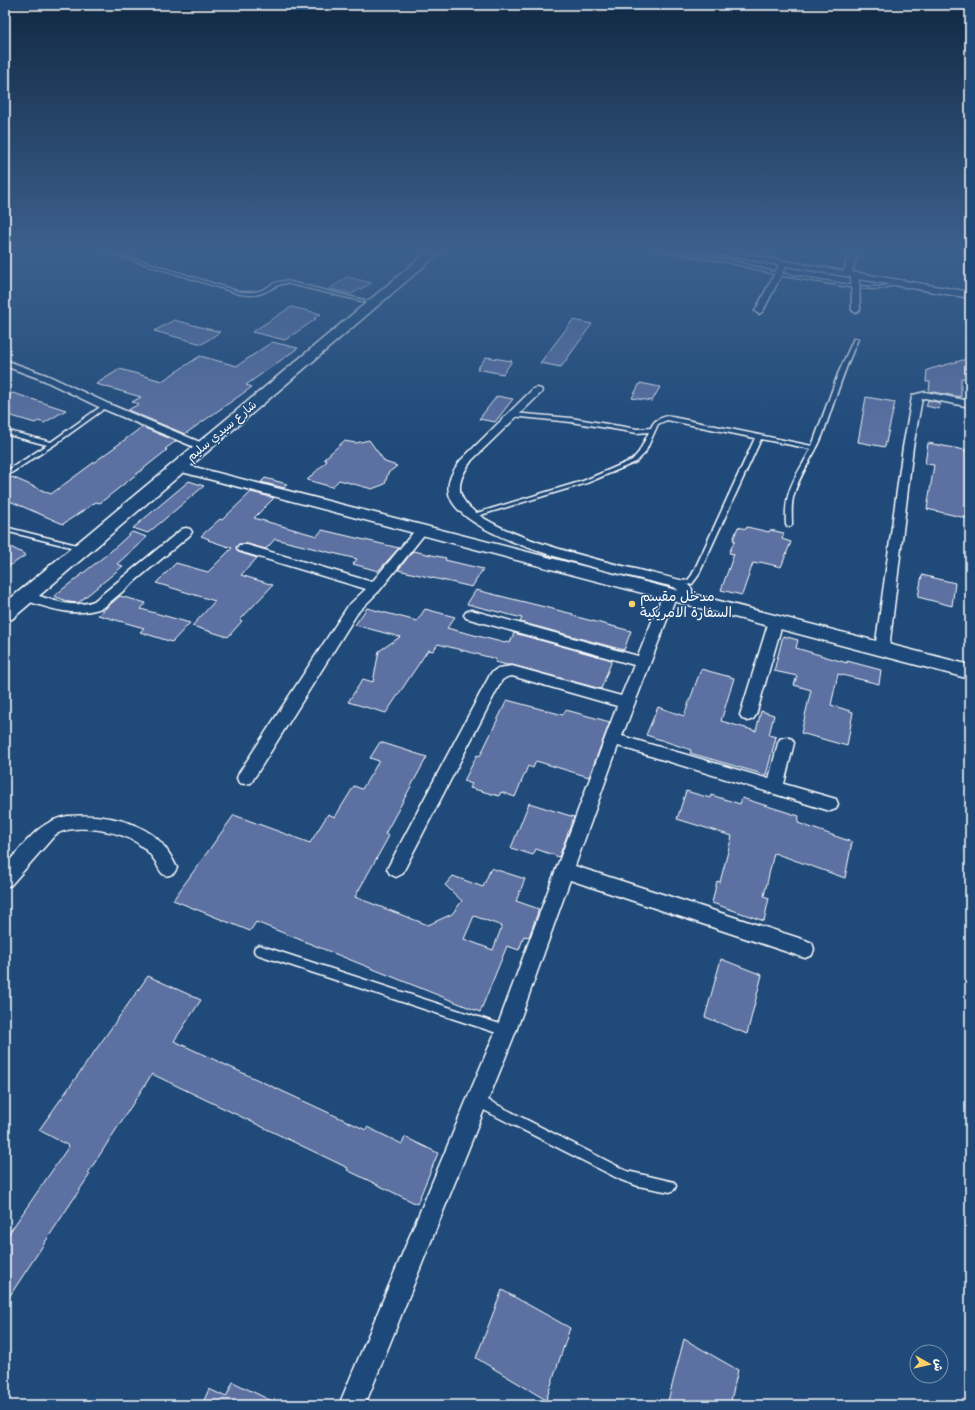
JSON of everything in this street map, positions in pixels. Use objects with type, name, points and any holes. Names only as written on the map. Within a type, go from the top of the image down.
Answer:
[{"type":"main road","name":"شارع سيدي سليم","points":[[5,614],[361,314]]},
{"type":"street","points":[[5,363],[46,378],[105,406],[203,447]]},
{"type":"street","points":[[537,391],[468,458],[455,478],[453,483],[458,501],[472,516],[487,525],[555,552],[678,592],[776,621],[970,672]]},
{"type":"street","points":[[882,649],[908,447],[917,396],[925,395],[970,404]]},
{"type":"street","points":[[179,467],[421,532],[678,592]]},
{"type":"street","points":[[26,596],[70,608],[88,610],[99,604],[186,532]]},
{"type":"street","points":[[245,778],[353,609],[375,587],[421,532]]},
{"type":"street","points":[[243,548],[375,587]]},
{"type":"street","points":[[352,1405],[506,1031],[642,662],[678,592]]},
{"type":"street","points":[[471,615],[642,662]]},
{"type":"street","points":[[748,715],[776,621]]},
{"type":"street","points":[[396,869],[496,678],[503,672],[512,671],[626,703]]},
{"type":"street","points":[[613,739],[830,804]]},
{"type":"street","points":[[775,787],[786,743]]},
{"type":"street","points":[[5,879],[42,838],[56,826],[66,823],[84,822],[118,826],[134,831],[146,839],[162,856],[168,868]]},
{"type":"street","points":[[565,871],[805,949]]},
{"type":"lane","points":[[789,525],[788,502],[791,489],[814,448],[834,389],[856,339]]},
{"type":"lane","points":[[5,475],[105,406]]},
{"type":"lane","points":[[513,415],[576,421],[637,431],[652,430]]},
{"type":"lane","points":[[472,516],[585,482],[634,461],[639,457],[652,430],[660,420],[672,418],[814,448]]},
{"type":"lane","points":[[5,432],[52,444]]},
{"type":"lane","points":[[678,592],[696,576],[759,436]]},
{"type":"lane","points":[[5,530],[83,548]]},
{"type":"lane","points":[[259,950],[506,1031]]},
{"type":"lane","points":[[477,1100],[625,1176],[670,1186]]},
{"type":"building","points":[[280,314],[321,314],[285,340],[252,332]]},
{"type":"building","points":[[174,320],[220,332],[202,344],[154,331]]},
{"type":"building","points":[[573,320],[592,324],[561,367],[540,363]]},
{"type":"building","points":[[272,342],[298,348],[246,385],[252,387],[185,434],[128,410],[139,404],[132,402],[141,397],[96,384],[120,369],[162,381],[200,356],[237,366]]},
{"type":"building","points":[[486,357],[512,361],[503,374],[477,369]]},
{"type":"building","points":[[970,358],[970,379],[961,378],[961,397],[929,391],[930,382],[926,382],[927,370]]},
{"type":"building","points":[[640,383],[660,387],[652,401],[632,398]]},
{"type":"building","points":[[13,393],[66,410],[44,423],[38,421],[35,423],[5,414],[5,398]]},
{"type":"building","points":[[497,396],[513,399],[495,422],[479,419]]},
{"type":"building","points":[[866,397],[895,402],[885,447],[858,442]]},
{"type":"building","points":[[928,400],[940,403],[939,409],[926,406]]},
{"type":"building","points":[[142,427],[176,441],[165,449],[167,450],[100,503],[96,502],[63,524],[5,499],[5,481],[12,477],[51,494]]},
{"type":"building","points":[[369,440],[385,462],[397,466],[388,473],[385,484],[372,489],[339,480],[332,487],[307,480],[327,461],[324,459],[344,441],[356,443]]},
{"type":"building","points":[[928,443],[970,451],[970,519],[927,509],[934,465],[925,464]]},
{"type":"building","points":[[265,478],[287,484],[284,488],[261,482]]},
{"type":"building","points":[[189,481],[204,486],[148,533],[133,528]]},
{"type":"building","points":[[251,492],[274,498],[254,518],[317,536],[322,530],[399,548],[378,571],[353,564],[357,559],[275,539],[266,549],[247,544],[239,544],[236,547],[238,552],[257,558],[241,575],[273,585],[240,620],[242,621],[228,637],[192,626],[215,601],[156,583],[176,563],[208,572],[232,548],[208,540],[209,539],[201,536],[220,519],[222,520]]},
{"type":"building","points":[[738,527],[784,533],[782,539],[791,542],[781,567],[760,562],[758,564],[753,563],[742,595],[721,590],[734,554],[729,553],[735,540],[733,540]]},
{"type":"building","points":[[132,532],[147,537],[117,564],[123,566],[78,603],[69,602],[54,596],[110,552]]},
{"type":"building","points":[[5,544],[26,555],[5,569]]},
{"type":"building","points":[[413,551],[446,558],[445,560],[483,569],[472,587],[398,570]]},
{"type":"building","points":[[922,575],[955,583],[952,606],[918,597]]},
{"type":"building","points":[[476,590],[573,614],[573,616],[631,631],[624,650],[616,648],[520,622],[522,618],[467,604]]},
{"type":"building","points":[[120,596],[146,603],[141,609],[190,623],[172,642],[140,632],[144,628],[98,615]]},
{"type":"building","points":[[367,608],[417,621],[425,609],[455,617],[447,628],[505,643],[510,643],[514,633],[612,660],[601,689],[512,665],[495,662],[496,659],[438,644],[433,651],[428,650],[386,713],[348,702],[363,679],[373,682],[379,651],[400,637],[355,625]]},
{"type":"building","points":[[783,636],[798,640],[796,648],[847,663],[847,661],[881,670],[879,684],[838,674],[831,705],[853,712],[847,746],[801,733],[811,690],[794,685],[797,676],[774,671]]},
{"type":"building","points":[[701,669],[734,678],[721,721],[756,731],[761,711],[774,715],[769,735],[776,737],[766,775],[690,753],[691,750],[646,735],[658,707],[684,716]]},
{"type":"building","points":[[507,700],[563,715],[566,710],[610,722],[589,777],[536,761],[533,768],[528,766],[515,797],[501,792],[499,796],[470,788],[472,784],[464,781],[477,755],[480,756]]},
{"type":"building","points":[[380,742],[427,757],[385,834],[389,836],[355,897],[428,925],[452,914],[462,901],[445,885],[453,876],[483,887],[491,868],[525,879],[516,901],[539,909],[529,937],[524,936],[519,950],[507,946],[480,1012],[256,922],[250,931],[173,900],[234,815],[310,843],[328,814],[335,817],[354,786],[362,789],[379,761],[370,758]],"holes":[[[474,916],[502,926],[493,950],[464,939]]]},
{"type":"building","points":[[686,791],[710,798],[711,795],[740,804],[742,798],[799,816],[798,823],[852,842],[845,878],[774,853],[764,896],[769,898],[764,921],[712,903],[717,881],[720,882],[732,836],[677,819]]},
{"type":"building","points":[[529,803],[574,817],[559,857],[536,849],[533,855],[511,848]]},
{"type":"building","points":[[721,959],[762,975],[747,1034],[705,1017]]},
{"type":"building","points":[[148,976],[201,1000],[174,1041],[366,1130],[367,1127],[402,1144],[405,1137],[438,1153],[417,1204],[347,1170],[348,1168],[152,1074],[88,1173],[90,1174],[5,1303],[5,1239],[69,1146],[39,1130]]},
{"type":"building","points":[[502,1290],[570,1328],[546,1400],[476,1358]]},
{"type":"building","points":[[684,1339],[738,1370],[730,1405],[667,1405]]},
{"type":"building","points":[[233,1382],[280,1405],[202,1405],[209,1389],[226,1397]]},
{"type":"place","name":"مدخل مقسم السفارة الامريكية","points":[[632,604]]}]
